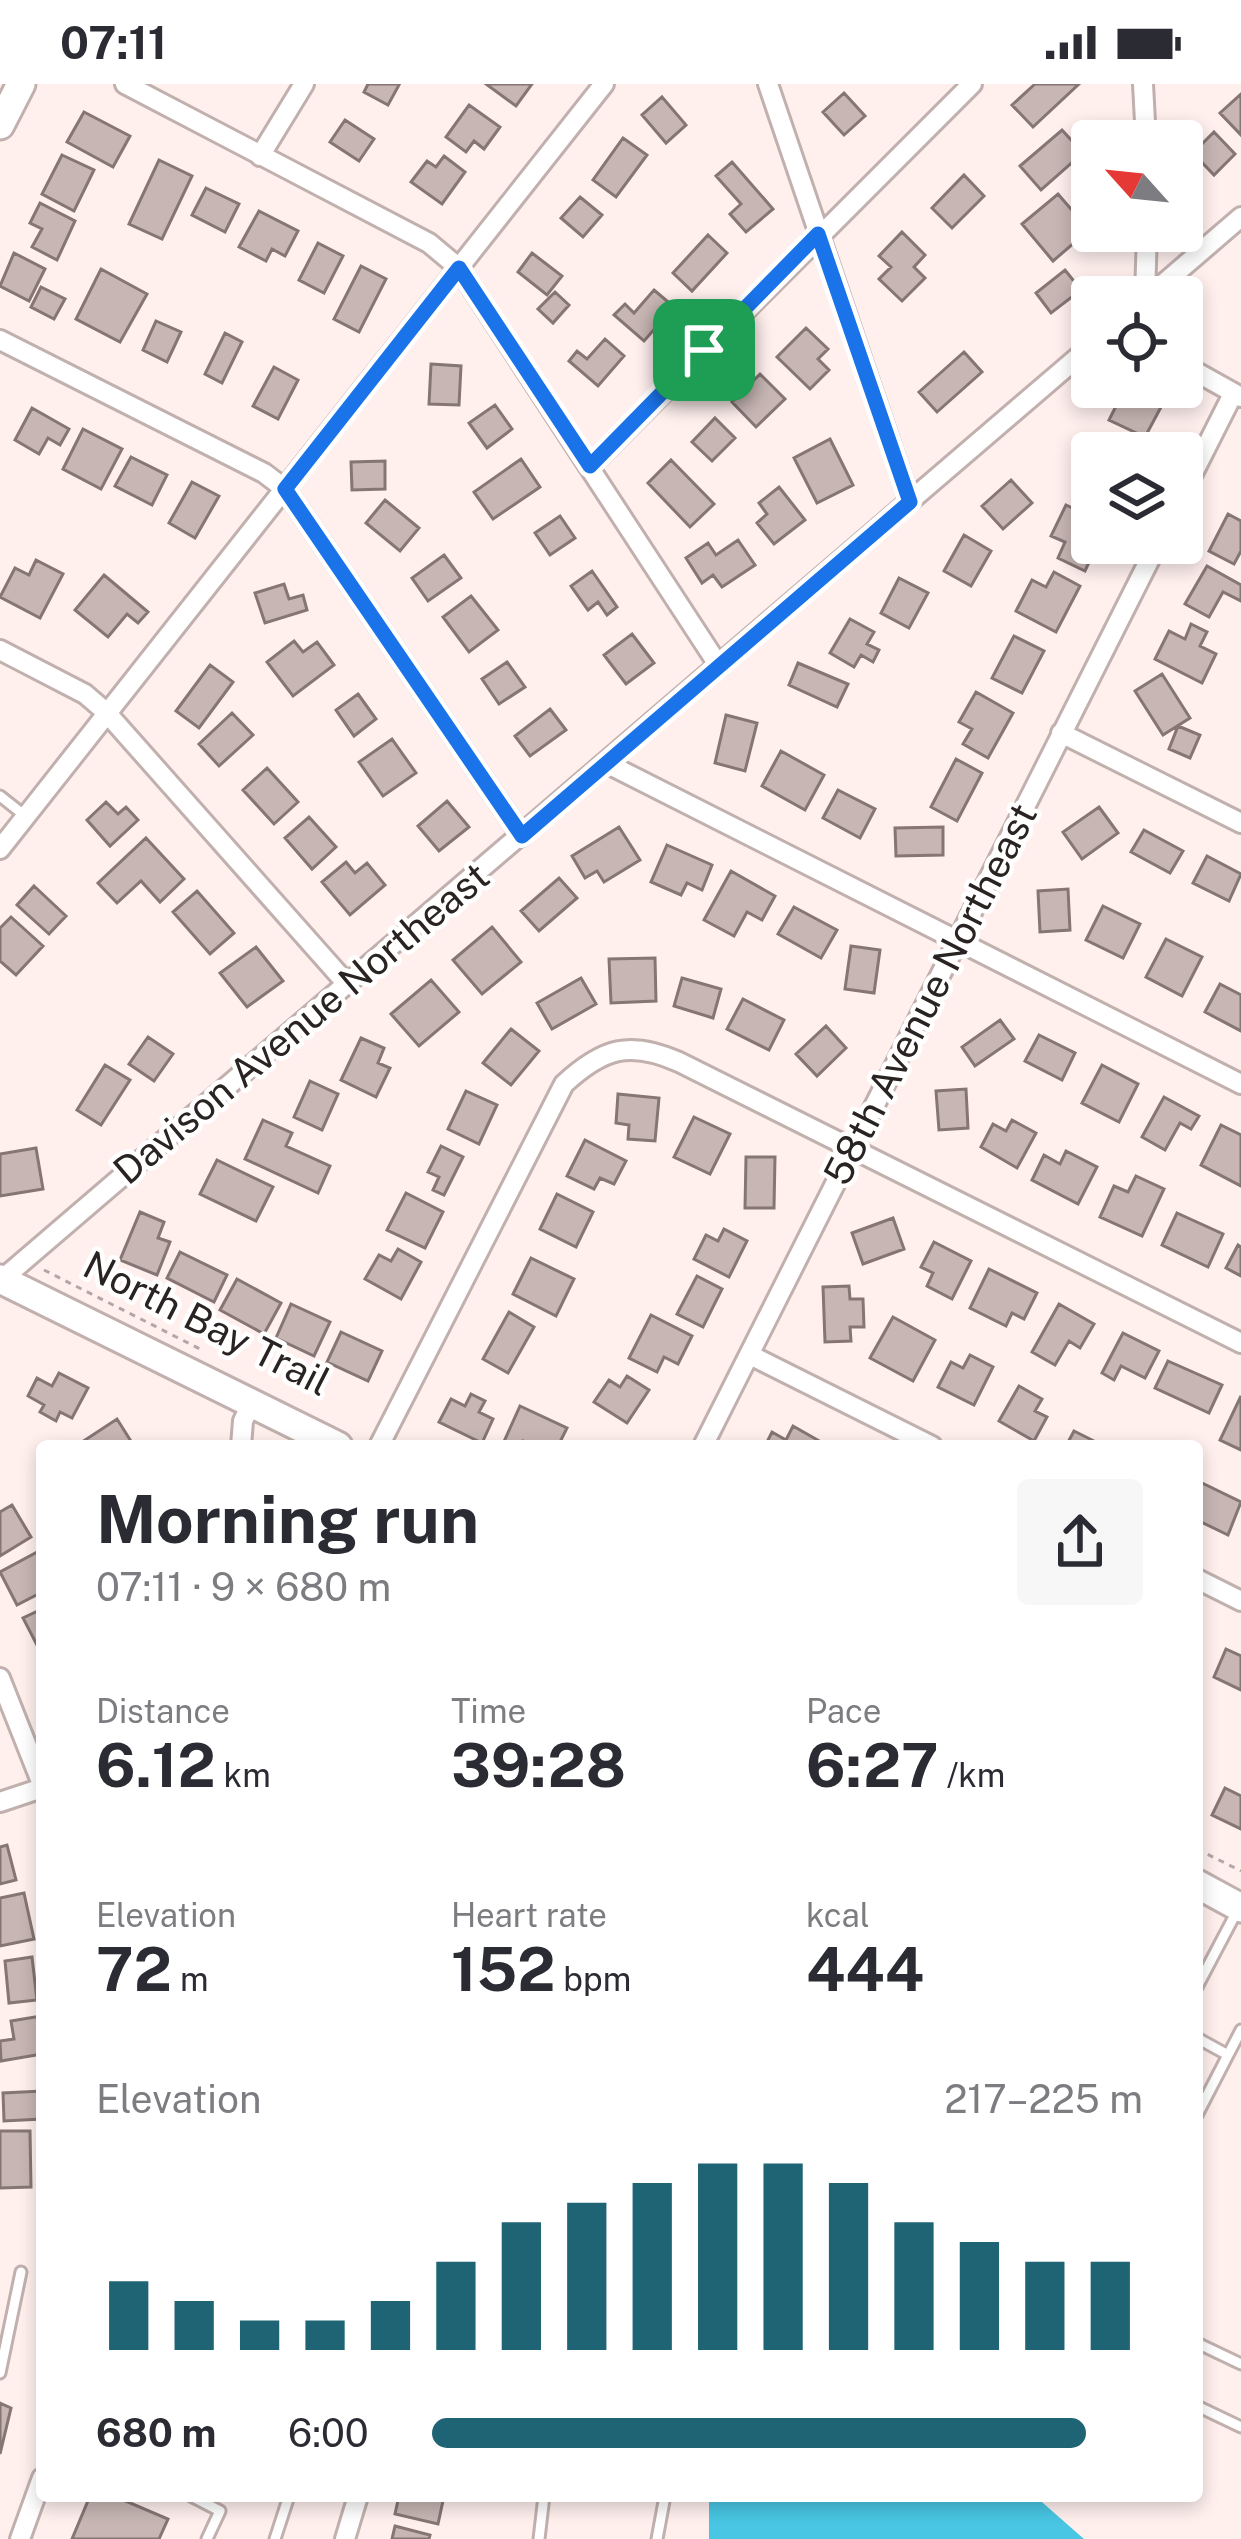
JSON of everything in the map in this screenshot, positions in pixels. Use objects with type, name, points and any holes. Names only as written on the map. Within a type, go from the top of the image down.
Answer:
[{"type":"street","points":[[0,124],[21,84]]},
{"type":"street","points":[[125,84],[429,243],[459,268],[718,666]]},
{"type":"street","points":[[260,156],[304,84]]},
{"type":"street","points":[[0,849],[604,84]]},
{"type":"street","points":[[768,84],[910,502]]},
{"type":"street","points":[[590,466],[972,84]]},
{"type":"street","points":[[1143,84],[1144,120]]},
{"type":"street","points":[[1171,276],[1241,218]]},
{"type":"street","points":[[0,340],[264,473],[285,489],[522,836]]},
{"type":"street","name":"Davison Avenue Northeast","points":[[0,1280],[1071,363]]},
{"type":"street","points":[[1203,376],[1237,396],[1203,457]]},
{"type":"street","name":"58th Avenue Northeast","points":[[706,1440],[1147,564]]},
{"type":"street","points":[[0,650],[86,694],[106,712],[347,984]]},
{"type":"street","points":[[1061,733],[1241,823]]},
{"type":"street","points":[[606,763],[1241,1084]]},
{"type":"street","points":[[382,1440],[564,1084],[607,1053],[632,1048],[654,1051],[854,1147],[1241,1343]]},
{"type":"street","points":[[0,1280],[326,1440]]},
{"type":"street","points":[[750,1355],[920,1440]]},
{"type":"street","points":[[241,1440],[243,1420],[251,1404]]},
{"type":"street","points":[[1203,1582],[1241,1601]]},
{"type":"street","points":[[0,1678],[36,1771]]},
{"type":"street","points":[[0,1802],[36,1788]]},
{"type":"street","points":[[1203,1887],[1240,1907]]},
{"type":"street","points":[[20,2539],[36,2495]]},
{"type":"street","points":[[345,2539],[356,2502]]},
{"type":"lane","points":[[0,796],[26,816]]},
{"type":"lane","points":[[1203,1977],[1240,1907]]},
{"type":"lane","points":[[1203,2094],[1241,2030]]},
{"type":"lane","points":[[1203,2041],[1228,2055]]},
{"type":"lane","points":[[0,2373],[21,2272]]},
{"type":"lane","points":[[1203,2346],[1241,2364]]},
{"type":"lane","points":[[1203,2408],[1241,2427]]},
{"type":"lane","points":[[203,2502],[220,2511]]},
{"type":"lane","points":[[207,2539],[222,2502]]},
{"type":"lane","points":[[275,2539],[287,2502]]},
{"type":"lane","points":[[539,2539],[543,2502]]},
{"type":"lane","points":[[657,2539],[664,2502]]},
{"type":"path","name":"North Bay Trail","points":[[25,1260],[213,1356]]},
{"type":"path","points":[[1203,1852],[1241,1871]]},
{"type":"water","points":[[709,2502],[1042,2502],[1084,2539],[709,2539]]},
{"type":"building","points":[[368,84],[399,85],[388,105],[364,92]]},
{"type":"building","points":[[486,84],[532,84],[516,106]]},
{"type":"building","points":[[1035,84],[1079,84],[1033,127],[1012,105]]},
{"type":"building","points":[[844,93],[865,116],[844,135],[823,112]]},
{"type":"building","points":[[1241,94],[1241,135],[1220,113]]},
{"type":"building","points":[[662,97],[686,125],[666,143],[642,115]]},
{"type":"building","points":[[469,105],[500,127],[484,149],[474,141],[466,152],[446,137]]},
{"type":"building","points":[[84,112],[130,136],[113,167],[67,142]]},
{"type":"building","points":[[345,120],[374,139],[359,161],[330,142]]},
{"type":"building","points":[[1062,130],[1071,140],[1071,164],[1041,190],[1020,166]]},
{"type":"building","points":[[1214,132],[1235,154],[1214,175],[1203,163],[1203,143]]},
{"type":"building","points":[[623,138],[647,155],[616,197],[593,180]]},
{"type":"building","points":[[62,155],[94,170],[74,211],[42,194]]},
{"type":"building","points":[[444,156],[465,172],[442,204],[411,182],[427,161],[436,167]]},
{"type":"building","points":[[159,160],[192,176],[162,239],[129,224]]},
{"type":"building","points":[[732,162],[773,209],[746,232],[730,214],[741,204],[716,176]]},
{"type":"building","points":[[964,175],[984,196],[952,228],[932,208]]},
{"type":"building","points":[[206,188],[239,204],[225,232],[192,215]]},
{"type":"building","points":[[1058,194],[1071,209],[1071,246],[1053,261],[1022,224]]},
{"type":"building","points":[[580,197],[602,215],[583,237],[561,218]]},
{"type":"building","points":[[40,203],[75,221],[57,260],[32,247],[42,229],[30,223]]},
{"type":"building","points":[[259,211],[298,231],[285,256],[272,249],[266,261],[239,247]]},
{"type":"building","points":[[902,232],[925,255],[914,267],[925,278],[902,301],[879,279],[891,267],[879,256]]},
{"type":"building","points":[[708,235],[727,253],[692,291],[673,273]]},
{"type":"building","points":[[318,243],[343,256],[324,293],[299,280]]},
{"type":"building","points":[[14,253],[45,269],[29,301],[0,286]]},
{"type":"building","points":[[532,253],[562,276],[547,295],[518,272]]},
{"type":"building","points":[[361,266],[386,279],[359,332],[334,319]]},
{"type":"building","points":[[101,269],[147,294],[120,342],[76,319]]},
{"type":"building","points":[[1065,270],[1071,278],[1071,298],[1051,313],[1036,293]]},
{"type":"building","points":[[41,287],[65,299],[54,319],[31,307]]},
{"type":"building","points":[[654,290],[674,307],[644,341],[614,315],[625,304],[634,313]]},
{"type":"building","points":[[555,292],[569,305],[553,323],[538,309]]},
{"type":"building","points":[[156,321],[181,332],[167,362],[143,350]]},
{"type":"building","points":[[806,328],[828,349],[818,359],[829,370],[810,389],[777,357]]},
{"type":"building","points":[[225,333],[242,342],[222,383],[205,374]]},
{"type":"building","points":[[605,339],[624,356],[598,386],[569,361],[577,351],[587,359]]},
{"type":"building","points":[[964,352],[982,372],[937,412],[919,392]]},
{"type":"building","points":[[431,364],[461,366],[459,405],[429,404]]},
{"type":"building","points":[[274,367],[298,380],[278,419],[253,406]]},
{"type":"building","points":[[760,374],[785,399],[756,427],[732,402]]},
{"type":"building","points":[[495,405],[512,429],[487,448],[469,423]]},
{"type":"building","points":[[32,408],[69,429],[60,445],[48,438],[39,454],[15,440]]},
{"type":"building","points":[[1115,408],[1160,408],[1148,432],[1134,432],[1109,420]]},
{"type":"building","points":[[715,418],[735,438],[712,461],[692,442]]},
{"type":"building","points":[[83,429],[122,449],[101,489],[63,469]]},
{"type":"building","points":[[830,439],[853,485],[817,503],[794,458]]},
{"type":"building","points":[[131,457],[167,475],[152,505],[115,486]]},
{"type":"building","points":[[521,459],[540,487],[493,519],[474,492]]},
{"type":"building","points":[[671,460],[714,504],[690,527],[648,483]]},
{"type":"building","points":[[385,461],[385,489],[352,490],[351,462]]},
{"type":"building","points":[[1011,480],[1032,503],[1003,529],[982,506]]},
{"type":"building","points":[[192,482],[219,496],[195,538],[169,523]]},
{"type":"building","points":[[779,487],[805,520],[774,544],[757,523],[767,514],[759,503]]},
{"type":"building","points":[[385,500],[419,528],[400,551],[366,523]]},
{"type":"building","points":[[1066,505],[1071,507],[1071,564],[1088,564],[1085,571],[1058,558],[1065,542],[1051,536]]},
{"type":"building","points":[[1228,514],[1241,521],[1241,551],[1234,564],[1209,551]]},
{"type":"building","points":[[560,516],[575,538],[550,555],[535,533]]},
{"type":"building","points":[[964,535],[991,551],[971,586],[944,571]]},
{"type":"building","points":[[738,540],[755,565],[722,587],[713,575],[702,583],[686,558],[708,543],[716,555]]},
{"type":"building","points":[[444,555],[461,578],[428,601],[412,578]]},
{"type":"building","points":[[36,560],[63,574],[40,618],[0,597],[15,568],[29,575]]},
{"type":"building","points":[[1207,566],[1241,585],[1241,601],[1223,592],[1209,617],[1185,604]]},
{"type":"building","points":[[592,571],[617,607],[607,615],[598,602],[588,610],[571,586]]},
{"type":"building","points":[[1054,572],[1080,586],[1056,632],[1016,611],[1032,580],[1046,587]]},
{"type":"building","points":[[104,575],[148,612],[138,623],[127,614],[108,637],[75,610]]},
{"type":"building","points":[[899,578],[928,593],[909,628],[881,613]]},
{"type":"building","points":[[284,584],[289,599],[303,595],[307,610],[265,623],[255,593]]},
{"type":"building","points":[[471,596],[498,630],[469,652],[443,617]]},
{"type":"building","points":[[850,619],[874,632],[867,644],[879,650],[873,662],[861,655],[854,667],[830,653]]},
{"type":"building","points":[[1191,624],[1207,632],[1200,646],[1216,654],[1202,683],[1155,659],[1169,631],[1185,639]]},
{"type":"building","points":[[632,634],[654,663],[626,684],[604,655]]},
{"type":"building","points":[[1014,636],[1044,651],[1022,693],[992,678]]},
{"type":"building","points":[[294,641],[303,652],[317,642],[334,665],[293,696],[267,662]]},
{"type":"building","points":[[507,662],[525,687],[499,704],[482,679]]},
{"type":"building","points":[[798,663],[848,684],[837,707],[789,685]]},
{"type":"building","points":[[210,665],[233,682],[199,728],[176,711]]},
{"type":"building","points":[[1162,674],[1190,718],[1163,735],[1135,691]]},
{"type":"building","points":[[976,692],[1013,713],[988,758],[963,744],[972,729],[959,722]]},
{"type":"building","points":[[358,694],[376,719],[354,736],[336,710]]},
{"type":"building","points":[[550,709],[566,730],[530,756],[515,736]]},
{"type":"building","points":[[232,713],[253,735],[219,766],[199,744]]},
{"type":"building","points":[[726,715],[757,723],[745,771],[715,763]]},
{"type":"building","points":[[1178,726],[1200,735],[1190,758],[1169,749]]},
{"type":"building","points":[[392,739],[416,773],[383,796],[359,762]]},
{"type":"building","points":[[781,751],[824,775],[805,810],[762,786]]},
{"type":"building","points":[[956,759],[982,773],[957,821],[931,807]]},
{"type":"building","points":[[267,768],[298,802],[274,824],[243,790]]},
{"type":"building","points":[[838,790],[875,809],[860,838],[823,818]]},
{"type":"building","points":[[447,801],[469,827],[439,851],[418,826]]},
{"type":"building","points":[[106,802],[118,814],[126,807],[138,820],[110,846],[87,820]]},
{"type":"building","points":[[1099,807],[1118,833],[1082,859],[1063,832]]},
{"type":"building","points":[[309,817],[336,847],[312,869],[285,838]]},
{"type":"building","points":[[619,827],[640,860],[604,882],[597,871],[585,878],[572,856]]},
{"type":"building","points":[[943,827],[943,855],[896,856],[895,828]]},
{"type":"building","points":[[1144,830],[1183,851],[1170,873],[1131,852]]},
{"type":"building","points":[[146,838],[184,879],[160,902],[141,881],[117,903],[98,883]]},
{"type":"building","points":[[667,845],[712,865],[702,890],[687,883],[681,895],[651,882]]},
{"type":"building","points":[[1207,856],[1241,874],[1229,901],[1193,883]]},
{"type":"building","points":[[346,862],[355,873],[367,863],[385,885],[350,915],[322,882]]},
{"type":"building","points":[[731,871],[775,896],[762,920],[747,912],[734,936],[704,920]]},
{"type":"building","points":[[559,878],[577,898],[539,931],[521,911]]},
{"type":"building","points":[[34,886],[66,916],[49,934],[17,905]]},
{"type":"building","points":[[1068,889],[1070,930],[1040,932],[1038,891]]},
{"type":"building","points":[[197,891],[234,933],[210,954],[173,912]]},
{"type":"building","points":[[1103,906],[1140,924],[1123,958],[1086,940]]},
{"type":"building","points":[[794,907],[837,930],[821,958],[778,934]]},
{"type":"building","points":[[11,917],[43,946],[16,975],[0,961],[0,928]]},
{"type":"building","points":[[492,927],[521,962],[482,994],[453,960]]},
{"type":"building","points":[[1166,939],[1202,957],[1182,996],[1146,977]]},
{"type":"building","points":[[851,946],[880,950],[874,993],[845,989]]},
{"type":"building","points":[[256,947],[283,981],[247,1007],[220,973]]},
{"type":"building","points":[[655,958],[656,1001],[611,1003],[609,959]]},
{"type":"building","points":[[581,978],[596,1004],[552,1029],[537,1003]]},
{"type":"building","points":[[682,978],[721,989],[713,1018],[674,1006]]},
{"type":"building","points":[[431,980],[459,1012],[419,1046],[391,1014]]},
{"type":"building","points":[[1220,984],[1241,995],[1241,1031],[1205,1012]]},
{"type":"building","points":[[743,999],[784,1020],[769,1050],[727,1029]]},
{"type":"building","points":[[1000,1020],[1014,1039],[975,1066],[962,1047]]},
{"type":"building","points":[[826,1026],[846,1048],[817,1076],[796,1054]]},
{"type":"building","points":[[511,1029],[539,1051],[511,1085],[483,1063]]},
{"type":"building","points":[[1039,1035],[1075,1053],[1062,1080],[1025,1061]]},
{"type":"building","points":[[148,1037],[173,1054],[154,1081],[129,1064]]},
{"type":"building","points":[[361,1038],[384,1048],[378,1063],[390,1068],[376,1097],[341,1080]]},
{"type":"building","points":[[105,1065],[130,1080],[101,1125],[77,1110]]},
{"type":"building","points":[[1102,1065],[1138,1084],[1119,1122],[1082,1103]]},
{"type":"building","points":[[310,1081],[338,1094],[322,1130],[294,1117]]},
{"type":"building","points":[[966,1089],[968,1128],[939,1130],[936,1091]]},
{"type":"building","points":[[466,1091],[497,1105],[479,1144],[448,1129]]},
{"type":"building","points":[[618,1094],[659,1098],[655,1141],[628,1139],[629,1125],[616,1123]]},
{"type":"building","points":[[1164,1097],[1199,1116],[1191,1129],[1180,1123],[1165,1150],[1142,1137]]},
{"type":"building","points":[[694,1117],[730,1134],[710,1174],[674,1157]]},
{"type":"building","points":[[263,1120],[292,1133],[286,1146],[330,1166],[318,1193],[245,1159]]},
{"type":"building","points":[[1012,1120],[1036,1133],[1017,1168],[981,1147],[993,1124],[1006,1131]]},
{"type":"building","points":[[1221,1125],[1241,1135],[1241,1186],[1201,1165]]},
{"type":"building","points":[[585,1140],[626,1161],[614,1184],[600,1178],[594,1189],[567,1176]]},
{"type":"building","points":[[441,1146],[463,1157],[444,1195],[433,1190],[439,1177],[428,1172]]},
{"type":"building","points":[[36,1148],[43,1189],[0,1196],[0,1154]]},
{"type":"building","points":[[1066,1151],[1097,1167],[1078,1204],[1032,1180],[1044,1155],[1060,1164]]},
{"type":"building","points":[[746,1157],[775,1157],[774,1208],[745,1208]]},
{"type":"building","points":[[217,1160],[273,1187],[256,1221],[200,1194]]},
{"type":"building","points":[[1136,1176],[1164,1189],[1142,1236],[1100,1217],[1114,1186],[1128,1192]]},
{"type":"building","points":[[406,1193],[443,1212],[425,1248],[387,1230]]},
{"type":"building","points":[[557,1194],[593,1212],[576,1247],[540,1229]]},
{"type":"building","points":[[140,1212],[164,1222],[158,1238],[170,1242],[157,1275],[120,1260]]},
{"type":"building","points":[[1177,1213],[1223,1234],[1208,1267],[1162,1245]]},
{"type":"building","points":[[893,1218],[904,1249],[863,1264],[852,1233]]},
{"type":"building","points":[[724,1229],[747,1241],[729,1277],[694,1259],[706,1235],[718,1241]]},
{"type":"building","points":[[934,1242],[971,1261],[952,1299],[927,1286],[933,1273],[921,1267]]},
{"type":"building","points":[[1238,1245],[1241,1247],[1241,1276],[1226,1268]]},
{"type":"building","points":[[398,1249],[421,1262],[401,1299],[365,1279],[379,1255],[391,1261]]},
{"type":"building","points":[[180,1252],[227,1275],[214,1302],[167,1278]]},
{"type":"building","points":[[531,1258],[574,1279],[556,1316],[513,1294]]},
{"type":"building","points":[[989,1269],[1037,1293],[1024,1319],[1012,1313],[1006,1326],[970,1308]]},
{"type":"building","points":[[697,1276],[722,1289],[703,1327],[677,1314]]},
{"type":"building","points":[[237,1279],[281,1303],[264,1334],[220,1310]]},
{"type":"building","points":[[849,1286],[850,1299],[863,1299],[864,1327],[850,1327],[851,1341],[825,1342],[823,1287]]},
{"type":"building","points":[[291,1304],[330,1322],[314,1356],[276,1338]]},
{"type":"building","points":[[1059,1304],[1094,1324],[1080,1348],[1069,1341],[1055,1365],[1032,1352]]},
{"type":"building","points":[[509,1312],[534,1327],[508,1373],[483,1359]]},
{"type":"building","points":[[651,1315],[692,1336],[678,1364],[664,1357],[657,1372],[629,1358]]},
{"type":"building","points":[[893,1317],[935,1340],[913,1381],[870,1358]]},
{"type":"building","points":[[341,1332],[382,1351],[368,1381],[327,1362]]},
{"type":"building","points":[[1123,1333],[1159,1351],[1145,1378],[1121,1366],[1114,1380],[1102,1373]]},
{"type":"building","points":[[970,1355],[993,1367],[974,1405],[938,1387],[951,1362],[963,1368]]},
{"type":"building","points":[[1168,1361],[1222,1385],[1209,1413],[1155,1388]]},
{"type":"building","points":[[59,1373],[88,1388],[72,1418],[60,1412],[56,1421],[40,1412],[44,1405],[28,1396],[37,1378],[52,1386]]},
{"type":"building","points":[[627,1376],[649,1390],[627,1423],[594,1402],[609,1380],[620,1387]]},
{"type":"building","points":[[1019,1386],[1042,1399],[1035,1411],[1047,1417],[1035,1440],[999,1421]]},
{"type":"building","points":[[471,1394],[485,1401],[479,1412],[493,1419],[483,1440],[439,1422],[451,1399],[465,1406]]},
{"type":"building","points":[[1241,1396],[1241,1450],[1220,1440]]},
{"type":"building","points":[[520,1406],[567,1428],[561,1440],[505,1440]]},
{"type":"building","points":[[117,1419],[130,1440],[85,1440]]},
{"type":"building","points":[[793,1426],[818,1440],[786,1440]]},
{"type":"building","points":[[1074,1431],[1092,1440],[1069,1440]]},
{"type":"building","points":[[1203,1483],[1241,1502],[1228,1535],[1203,1523]]},
{"type":"building","points":[[12,1505],[31,1537],[0,1556],[0,1512]]},
{"type":"building","points":[[36,1553],[36,1595],[17,1605],[0,1572]]},
{"type":"building","points":[[36,1612],[36,1643],[23,1618]]},
{"type":"building","points":[[1226,1649],[1241,1656],[1241,1690],[1214,1677]]},
{"type":"building","points":[[1225,1788],[1241,1796],[1241,1829],[1212,1815]]},
{"type":"building","points":[[7,1845],[16,1880],[0,1884],[0,1847]]},
{"type":"building","points":[[24,1893],[34,1939],[0,1946],[0,1898]]},
{"type":"building","points":[[32,1957],[36,2000],[9,2003],[5,1961]]},
{"type":"building","points":[[36,2017],[36,2055],[1,2061],[0,2041],[14,2039],[11,2021]]},
{"type":"building","points":[[36,2091],[36,2119],[4,2121],[3,2093]]},
{"type":"building","points":[[0,2131],[30,2131],[31,2187],[0,2188]]},
{"type":"building","points":[[0,2403],[11,2408],[0,2454]]},
{"type":"building","points":[[87,2502],[128,2502],[168,2519],[159,2539],[72,2539]]},
{"type":"building","points":[[398,2502],[443,2502],[438,2524],[395,2514]]},
{"type":"building","points":[[395,2526],[430,2535],[429,2539],[392,2539]]},
{"type":"route","points":[[818,234],[910,502],[522,836],[285,489],[459,268],[590,466],[704,350],[818,234]]}]
